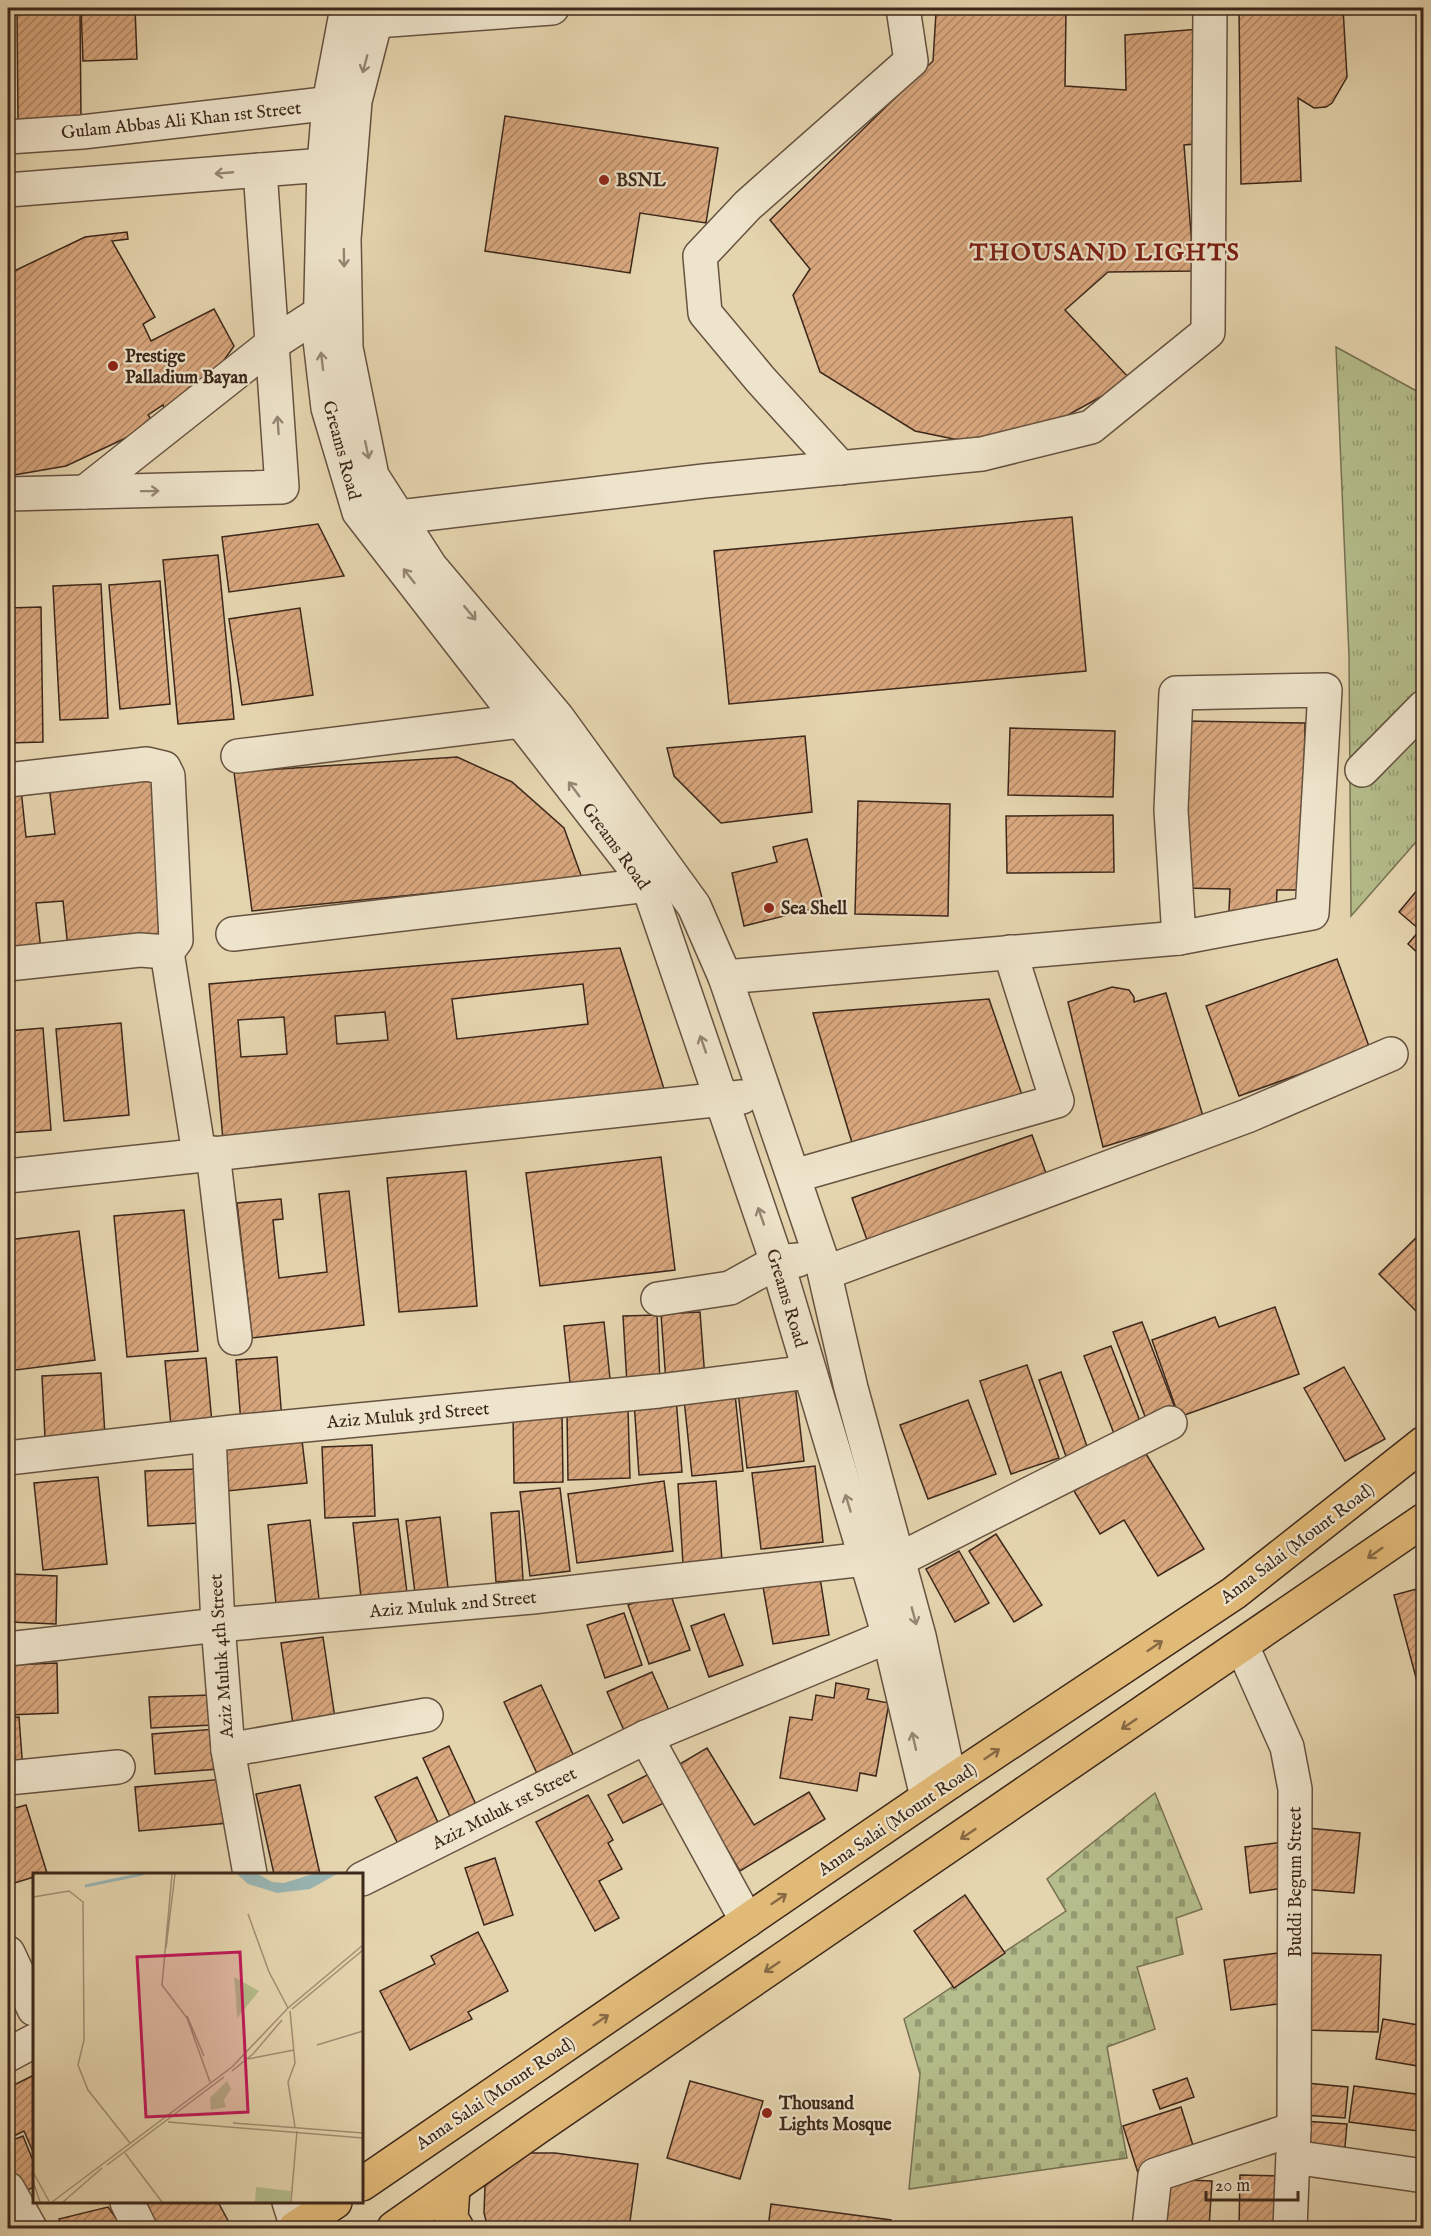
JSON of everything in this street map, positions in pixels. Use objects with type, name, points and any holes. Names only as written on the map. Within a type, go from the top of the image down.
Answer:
[{"type":"main road","name":"Anna Salai (Mount Road)","points":[[363,2183],[939,1790],[1234,1593],[1424,1443]]},
{"type":"main road","points":[[394,2229],[548,2120],[1424,1520]]},
{"type":"main road","points":[[453,2188],[451,2218],[457,2229]]},
{"type":"main road","points":[[294,2219],[333,2203]]},
{"type":"street","points":[[367,12],[552,8]]},
{"type":"street","points":[[841,468],[705,313],[700,256],[748,205],[911,62],[903,8]]},
{"type":"street","points":[[399,517],[982,454],[1091,427],[1208,332],[1210,8]]},
{"type":"street","name":"Greams Road","points":[[367,12],[324,165],[320,340],[328,408],[359,512],[648,885],[777,1262],[865,1559],[939,1790]]},
{"type":"street","name":"Greams Road","points":[[342,102],[346,348],[372,476],[430,566],[556,717],[694,906],[725,977],[823,1265],[851,1388],[919,1636],[939,1790]]},
{"type":"street","name":"Gulam Abbas Ali Khan 1st Street","points":[[8,136],[82,132],[342,102]]},
{"type":"street","points":[[8,190],[324,165]]},
{"type":"street","points":[[8,494],[282,488],[260,170]]},
{"type":"street","points":[[85,492],[272,344],[321,313]]},
{"type":"street","points":[[725,977],[1179,938],[1312,913],[1325,690],[1176,693],[1171,810],[1179,938]]},
{"type":"street","points":[[1362,770],[1424,706]]},
{"type":"street","points":[[238,756],[522,721]]},
{"type":"street","points":[[8,780],[147,764],[164,768],[168,776],[176,940],[167,952],[206,1153],[235,1338]]},
{"type":"street","points":[[233,934],[648,885]]},
{"type":"street","points":[[8,964],[141,950],[167,952]]},
{"type":"street","points":[[794,1176],[1058,1101],[1010,952]]},
{"type":"street","points":[[658,1299],[730,1288],[777,1262],[823,1265],[1247,1116],[1391,1054]]},
{"type":"street","points":[[8,1176],[206,1153],[722,1100],[766,1093]]},
{"type":"street","name":"Aziz Muluk 3rd Street","points":[[8,1458],[659,1391],[809,1372]]},
{"type":"street","points":[[898,1560],[1170,1423]]},
{"type":"street","name":"Aziz Muluk 4th Street","points":[[209,1436],[218,1625],[228,1750],[250,1873]]},
{"type":"street","name":"Aziz Muluk 2nd Street","points":[[8,1649],[218,1625],[532,1597],[865,1559],[898,1560]]},
{"type":"street","name":"Aziz Muluk 1st Street","points":[[363,1878],[646,1737],[889,1636]]},
{"type":"street","name":"Buddi Begum Street","points":[[1242,1646],[1287,1747],[1295,1789],[1294,2143],[1290,2229]]},
{"type":"street","points":[[228,1750],[426,1715]]},
{"type":"street","points":[[646,1737],[747,1921]]},
{"type":"street","points":[[8,1779],[118,1767]]},
{"type":"street","points":[[8,1953],[33,2007]]},
{"type":"street","points":[[8,2055],[33,2042]]},
{"type":"street","points":[[1149,2229],[1155,2175],[1294,2143],[1424,2176]]},
{"type":"street","points":[[8,2189],[30,2229]]},
{"type":"street","points":[[127,2203],[140,2229]]},
{"type":"green space","points":[[1336,347],[1424,395],[1423,834],[1351,916],[1349,656]]},
{"type":"green space","points":[[1155,1793],[1202,1909],[1176,1918],[1183,1954],[1137,1967],[1155,2029],[1107,2047],[1127,2158],[909,2189],[920,2074],[904,2019],[1066,1911],[1047,1879]]},
{"type":"building","points":[[17,8],[80,8],[81,120],[18,120]]},
{"type":"building","points":[[81,8],[135,8],[137,59],[83,61]]},
{"type":"building","points":[[1239,8],[1343,8],[1347,77],[1332,103],[1326,107],[1314,108],[1298,98],[1301,181],[1241,184]]},
{"type":"building","points":[[1066,10],[1065,86],[1126,90],[1125,35],[1200,29],[1207,143],[1184,145],[1194,271],[1108,272],[1065,310],[1131,380],[1041,430],[978,444],[915,431],[820,372],[793,295],[810,269],[770,220],[933,61],[936,13]]},
{"type":"building","name":"BSNL","points":[[505,116],[718,148],[706,223],[640,213],[630,273],[485,251]]},
{"type":"building","name":"Prestige Palladium Bayan","points":[[127,232],[128,239],[112,241],[155,317],[143,324],[151,341],[214,309],[234,346],[205,387],[167,420],[163,405],[148,415],[152,420],[130,436],[66,466],[8,476],[10,467],[8,463],[8,274],[85,237]]},
{"type":"building","points":[[1072,517],[1086,671],[729,704],[714,551]]},
{"type":"building","points":[[318,524],[344,576],[229,592],[222,537]]},
{"type":"building","points":[[218,555],[234,719],[178,724],[163,560]]},
{"type":"building","points":[[160,581],[170,704],[120,709],[109,585]]},
{"type":"building","points":[[101,584],[108,718],[60,720],[53,586]]},
{"type":"building","points":[[41,607],[43,742],[8,743],[8,608]]},
{"type":"building","points":[[300,608],[313,695],[242,705],[229,619]]},
{"type":"building","points":[[1186,721],[1305,723],[1302,890],[1277,890],[1276,912],[1229,911],[1230,889],[1183,888]]},
{"type":"building","points":[[1010,728],[1115,731],[1113,797],[1008,795]]},
{"type":"building","points":[[805,736],[812,812],[721,823],[674,776],[667,748]]},
{"type":"building","points":[[457,757],[512,782],[564,828],[582,878],[252,911],[234,772]]},
{"type":"building","points":[[162,774],[171,934],[68,948],[63,901],[36,903],[41,951],[8,955],[8,790],[21,789],[26,837],[55,834],[49,786]]},
{"type":"building","points":[[858,801],[950,804],[948,916],[855,914]]},
{"type":"building","points":[[1113,815],[1114,872],[1007,873],[1006,816]]},
{"type":"building","points":[[807,839],[824,906],[744,926],[732,873],[777,862],[773,847]]},
{"type":"building","points":[[1424,882],[1424,969],[1417,963],[1421,956],[1408,944],[1420,930],[1399,912]]},
{"type":"building","points":[[620,948],[665,1092],[223,1140],[209,984]],"holes":[[[583,984],[588,1024],[457,1039],[452,999]],[[385,1012],[388,1040],[337,1044],[335,1016]],[[284,1017],[287,1054],[241,1057],[238,1020]]]},
{"type":"building","points":[[1337,959],[1370,1049],[1239,1096],[1206,1006]]},
{"type":"building","points":[[1112,987],[1129,990],[1134,997],[1134,1002],[1166,993],[1203,1116],[1103,1147],[1068,1002]]},
{"type":"building","points":[[989,999],[1022,1095],[853,1146],[813,1013]]},
{"type":"building","points":[[121,1023],[129,1115],[64,1121],[56,1029]]},
{"type":"building","points":[[43,1028],[51,1130],[8,1133],[8,1031]]},
{"type":"building","points":[[1032,1135],[1047,1176],[867,1240],[852,1198]]},
{"type":"building","points":[[661,1157],[675,1270],[540,1286],[526,1173]]},
{"type":"building","points":[[466,1171],[477,1306],[399,1312],[387,1178]]},
{"type":"building","points":[[349,1191],[364,1325],[252,1338],[237,1203],[281,1199],[283,1219],[273,1220],[279,1278],[327,1272],[319,1194]]},
{"type":"building","points":[[184,1210],[198,1351],[127,1357],[114,1216]]},
{"type":"building","points":[[1424,1230],[1424,1319],[1379,1274]]},
{"type":"building","points":[[79,1231],[95,1360],[8,1371],[8,1240]]},
{"type":"building","points":[[1275,1307],[1299,1374],[1179,1417],[1152,1340],[1215,1317],[1219,1327]]},
{"type":"building","points":[[700,1312],[705,1379],[666,1382],[661,1314]]},
{"type":"building","points":[[657,1315],[660,1383],[627,1384],[623,1316]]},
{"type":"building","points":[[604,1322],[611,1388],[571,1392],[564,1326]]},
{"type":"building","points":[[1142,1322],[1175,1408],[1146,1419],[1113,1332]]},
{"type":"building","points":[[1111,1346],[1145,1434],[1118,1444],[1084,1356]]},
{"type":"building","points":[[277,1357],[282,1420],[241,1423],[236,1360]]},
{"type":"building","points":[[206,1358],[212,1423],[171,1426],[165,1361]]},
{"type":"building","points":[[1027,1365],[1059,1458],[1011,1474],[980,1381]]},
{"type":"building","points":[[1344,1367],[1385,1439],[1345,1461],[1304,1388]]},
{"type":"building","points":[[1061,1372],[1090,1455],[1068,1462],[1039,1380]]},
{"type":"building","points":[[101,1373],[105,1435],[45,1438],[42,1376]]},
{"type":"building","points":[[795,1385],[804,1461],[747,1468],[738,1392]]},
{"type":"building","points":[[735,1394],[743,1471],[692,1476],[684,1399]]},
{"type":"building","points":[[676,1398],[682,1472],[639,1475],[634,1401]]},
{"type":"building","points":[[968,1400],[996,1474],[928,1499],[900,1425]]},
{"type":"building","points":[[628,1409],[630,1478],[568,1480],[567,1411]]},
{"type":"building","points":[[562,1412],[563,1482],[514,1483],[513,1413]]},
{"type":"building","points":[[302,1440],[307,1483],[227,1491],[223,1448]]},
{"type":"building","points":[[372,1445],[375,1516],[325,1518],[322,1447]]},
{"type":"building","points":[[1143,1449],[1204,1549],[1158,1576],[1124,1520],[1100,1534],[1074,1491]]},
{"type":"building","points":[[815,1466],[823,1542],[761,1549],[752,1473]]},
{"type":"building","points":[[197,1469],[199,1523],[148,1526],[145,1471]]},
{"type":"building","points":[[98,1477],[107,1564],[43,1570],[34,1483]]},
{"type":"building","points":[[664,1481],[673,1551],[577,1563],[568,1494]]},
{"type":"building","points":[[716,1481],[722,1561],[683,1564],[678,1484]]},
{"type":"building","points":[[560,1488],[570,1571],[530,1576],[520,1492]]},
{"type":"building","points":[[519,1511],[523,1580],[496,1582],[491,1513]]},
{"type":"building","points":[[440,1517],[449,1597],[416,1601],[406,1521]]},
{"type":"building","points":[[398,1519],[407,1593],[361,1598],[353,1523]]},
{"type":"building","points":[[310,1520],[319,1599],[276,1604],[268,1525]]},
{"type":"building","points":[[996,1534],[1042,1605],[1014,1622],[969,1551]]},
{"type":"building","points":[[959,1551],[989,1603],[955,1622],[926,1569]]},
{"type":"building","points":[[819,1571],[829,1635],[773,1644],[762,1581]]},
{"type":"building","points":[[11,1574],[57,1576],[56,1624],[10,1622]]},
{"type":"building","points":[[1424,1587],[1424,1688],[1419,1689],[1394,1595]]},
{"type":"building","points":[[669,1590],[690,1650],[649,1664],[628,1605]]},
{"type":"building","points":[[624,1613],[642,1665],[605,1678],[587,1625]]},
{"type":"building","points":[[724,1614],[743,1665],[709,1677],[691,1626]]},
{"type":"building","points":[[323,1637],[336,1725],[294,1731],[281,1643]]},
{"type":"building","points":[[57,1663],[58,1713],[8,1715],[8,1665]]},
{"type":"building","points":[[652,1672],[671,1715],[626,1735],[607,1692]]},
{"type":"building","points":[[836,1683],[869,1689],[867,1699],[889,1703],[876,1776],[860,1773],[857,1791],[780,1778],[790,1717],[812,1720],[816,1695],[834,1698]]},
{"type":"building","points":[[541,1685],[577,1763],[540,1780],[504,1702]]},
{"type":"building","points":[[212,1695],[213,1725],[151,1728],[149,1697]]},
{"type":"building","points":[[19,1717],[23,1771],[8,1772],[8,1718]]},
{"type":"building","points":[[216,1729],[219,1769],[155,1774],[152,1734]]},
{"type":"building","points":[[449,1746],[478,1809],[452,1821],[423,1758]]},
{"type":"building","points":[[707,1748],[754,1825],[809,1792],[825,1819],[740,1871],[725,1846],[715,1851],[673,1768]]},
{"type":"building","points":[[649,1774],[664,1803],[623,1823],[608,1795]]},
{"type":"building","points":[[417,1777],[440,1827],[399,1846],[375,1797]]},
{"type":"building","points":[[225,1779],[229,1823],[139,1831],[135,1787]]},
{"type":"building","points":[[300,1785],[320,1873],[274,1873],[256,1794]]},
{"type":"building","points":[[588,1795],[613,1840],[608,1843],[622,1869],[599,1881],[619,1918],[595,1931],[536,1822]]},
{"type":"building","points":[[26,1805],[47,1873],[33,1873],[33,1877],[8,1885],[8,1810]]},
{"type":"building","points":[[1307,1828],[1360,1833],[1354,1893],[1301,1889]]},
{"type":"building","points":[[1284,1842],[1290,1887],[1250,1893],[1245,1847]]},
{"type":"building","points":[[495,1858],[513,1915],[484,1925],[465,1868]]},
{"type":"building","points":[[965,1895],[1005,1953],[954,1988],[914,1931]]},
{"type":"building","points":[[478,1932],[508,1991],[468,2012],[472,2019],[410,2050],[380,1991],[435,1964],[431,1956]]},
{"type":"building","points":[[1278,1953],[1285,2003],[1231,2010],[1224,1960]]},
{"type":"building","points":[[1307,1953],[1381,1955],[1378,2032],[1304,2030]]},
{"type":"building","points":[[1383,2019],[1424,2026],[1424,2067],[1376,2059]]},
{"type":"building","points":[[33,2076],[33,2152],[24,2131],[8,2139],[8,2088]]},
{"type":"building","points":[[1187,2078],[1194,2097],[1160,2109],[1153,2090]]},
{"type":"building","points":[[690,2081],[763,2101],[740,2179],[667,2158]]},
{"type":"building","points":[[1306,2083],[1348,2087],[1345,2118],[1304,2115]]},
{"type":"building","points":[[1354,2086],[1423,2095],[1418,2131],[1349,2122]]},
{"type":"building","points":[[1181,2107],[1196,2155],[1138,2173],[1123,2126]]},
{"type":"building","points":[[1303,2121],[1347,2124],[1344,2158],[1301,2154]]},
{"type":"building","points":[[23,2136],[33,2161],[33,2187],[16,2195],[8,2175],[8,2142]]},
{"type":"building","points":[[523,2153],[555,2153],[638,2164],[629,2228],[488,2228],[484,2213],[485,2186],[505,2165]]},
{"type":"building","points":[[1240,2175],[1280,2176],[1279,2228],[1239,2228]]},
{"type":"building","points":[[1163,2179],[1212,2181],[1209,2228],[1160,2228]]},
{"type":"building","points":[[135,2203],[219,2203],[232,2228],[149,2228]]},
{"type":"building","points":[[771,2204],[891,2220],[890,2228],[768,2228]]},
{"type":"building","points":[[108,2207],[123,2228],[62,2228],[59,2219]]},
{"type":"place","name":"BSNL","points":[[604,180]]},
{"type":"place","name":"Prestige Palladium Bayan","points":[[113,366]]},
{"type":"place","name":"Sea Shell","points":[[769,908]]},
{"type":"place","name":"Thousand Lights Mosque","points":[[767,2113]]},
{"type":"district","name":"THOUSAND LIGHTS","points":[[1105,252]]}]
